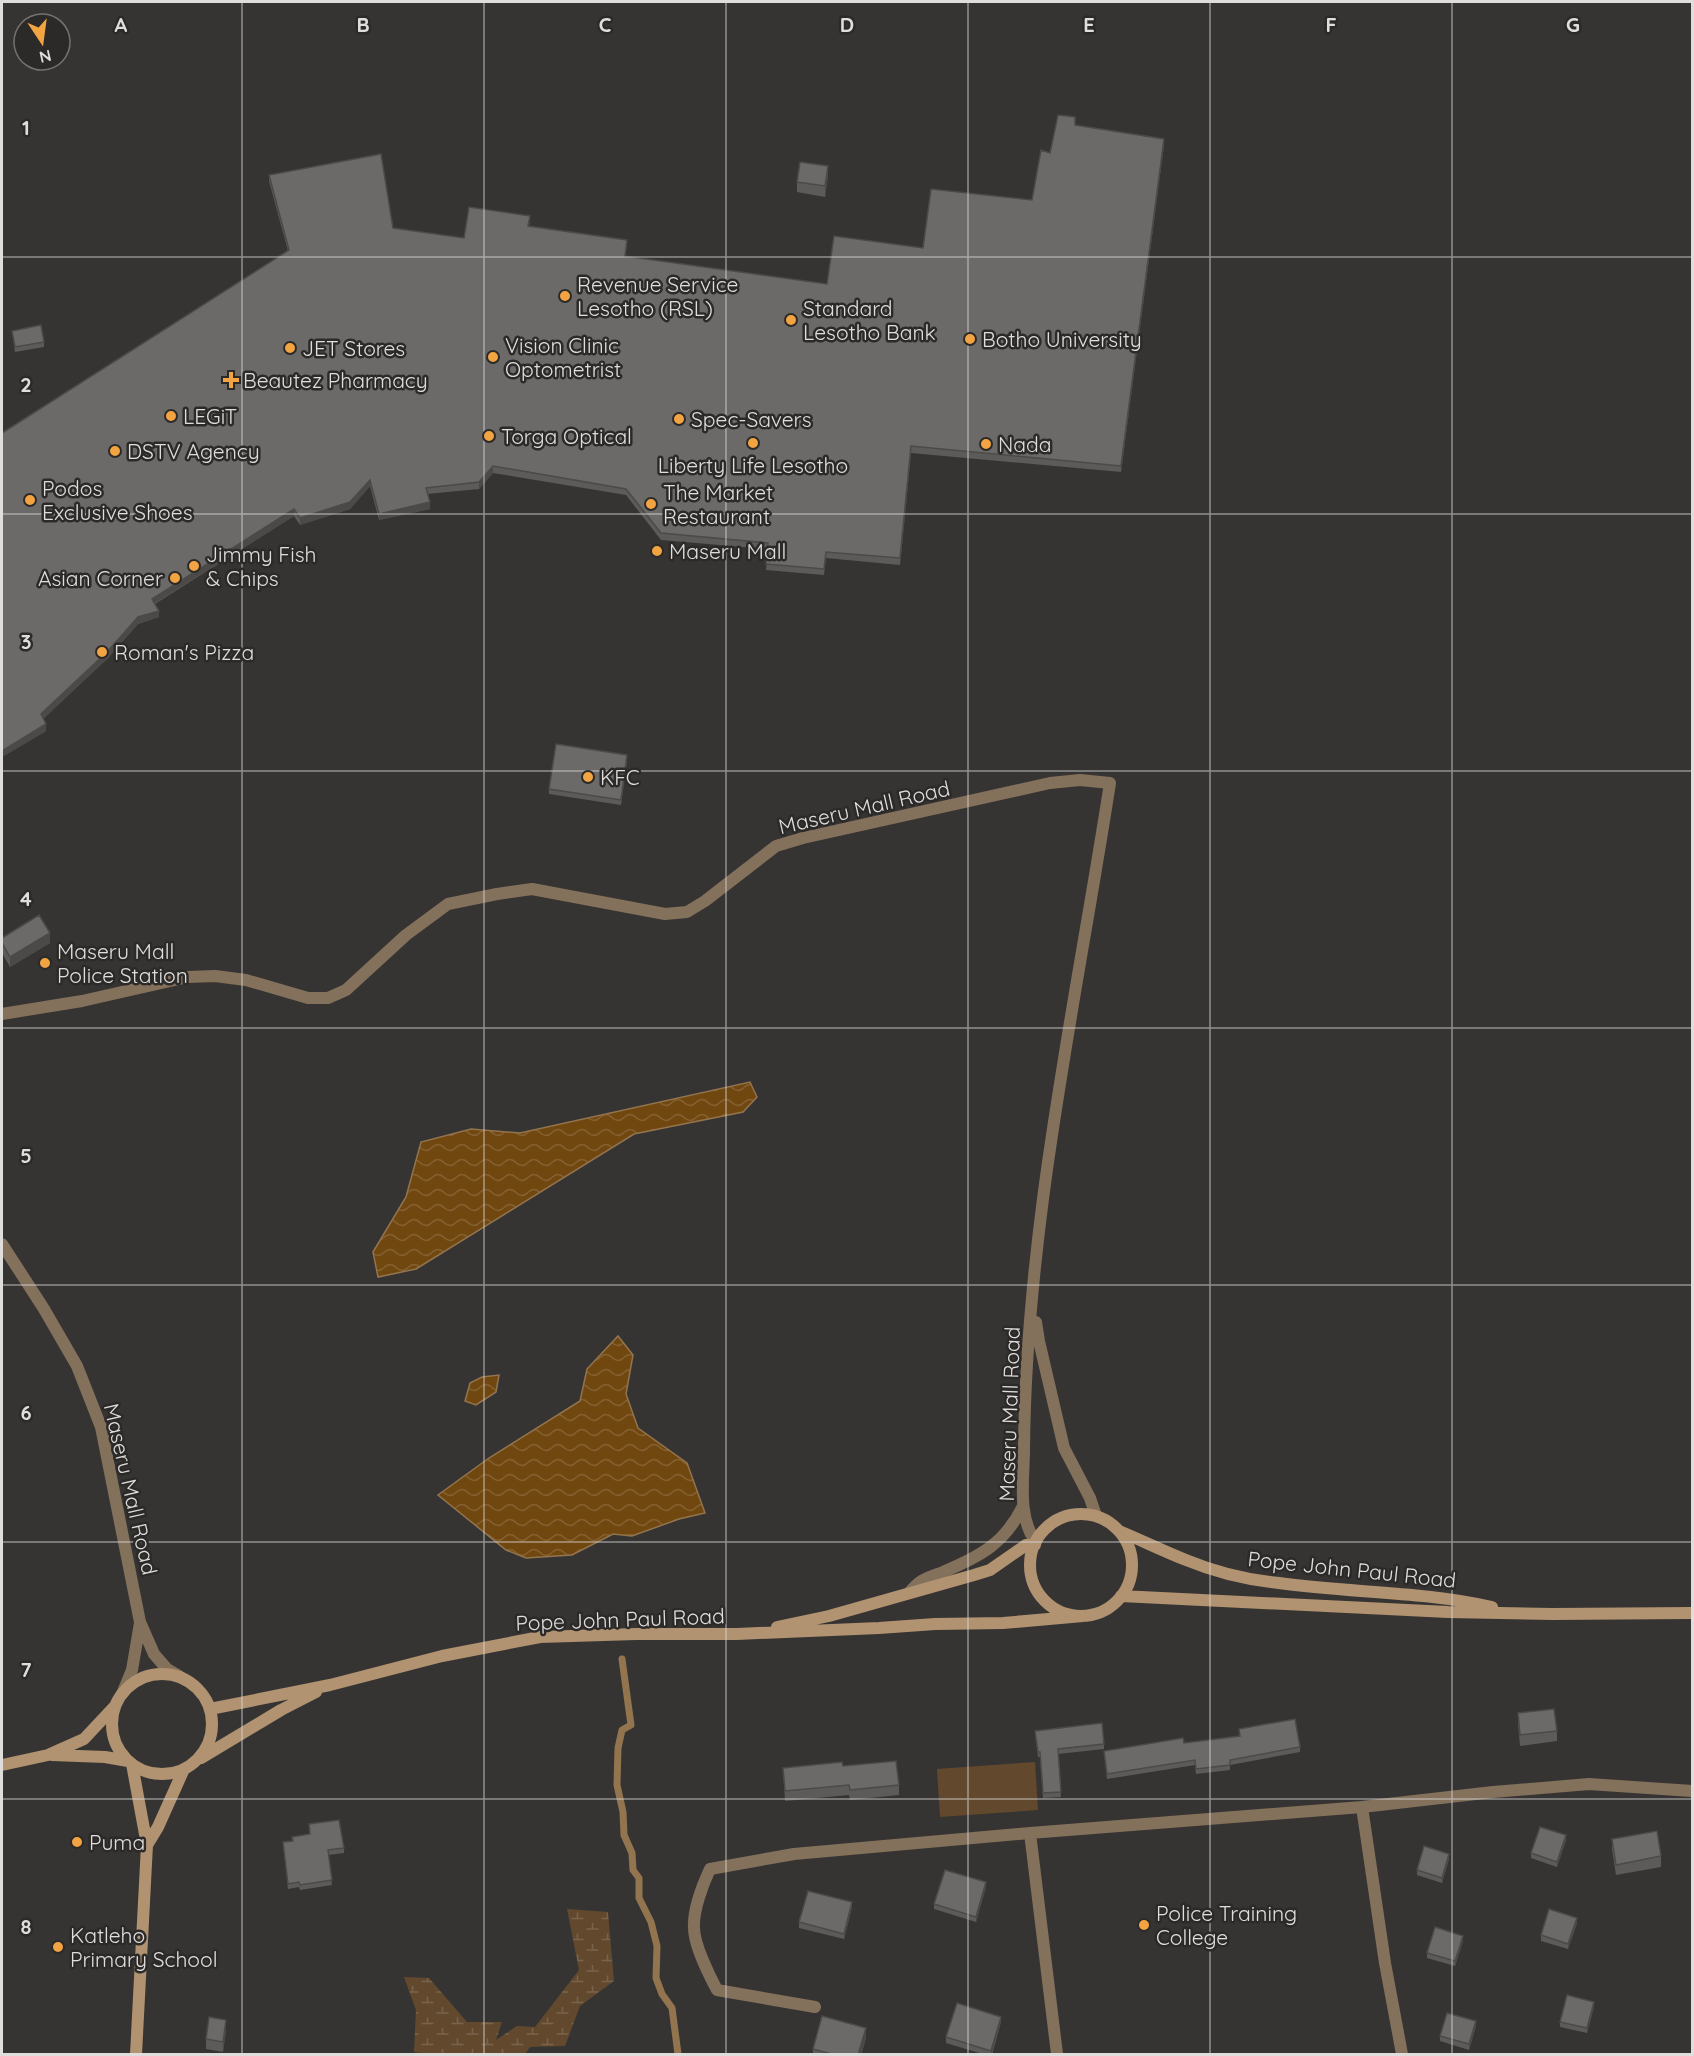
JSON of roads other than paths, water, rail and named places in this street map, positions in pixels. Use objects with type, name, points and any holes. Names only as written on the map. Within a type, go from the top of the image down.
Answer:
[{"type":"main road","points":[[1078,1514],[1096,1516],[1112,1524],[1129,1548],[1132,1568],[1127,1588],[1112,1606],[1100,1612],[1083,1616],[1062,1612],[1053,1608],[1039,1593],[1031,1575],[1035,1543],[1047,1528],[1061,1518],[1078,1514]]},
{"type":"main road","name":"Pope John Paul Road","points":[[1119,1531],[1186,1560],[1242,1577],[1279,1584],[1456,1599],[1517,1613]]},
{"type":"main road","name":"Pope John Paul Road","points":[[737,1634],[829,1616],[990,1570],[1026,1545],[1035,1543]]},
{"type":"main road","name":"Pope John Paul Road","points":[[1121,1596],[1448,1612],[1692,1613]]},
{"type":"main road","name":"Pope John Paul Road","points":[[210,1709],[330,1685],[442,1656],[540,1637],[879,1629],[935,1624],[1003,1623],[1083,1616]]},
{"type":"main road","points":[[2,1765],[48,1755],[84,1738],[133,1683],[147,1676],[163,1673],[178,1676],[192,1683],[204,1695],[210,1709],[213,1723],[211,1738],[205,1751],[190,1765],[147,1845]]},
{"type":"main road","name":"Pope John Paul Road","points":[[190,1765],[281,1710],[330,1685]]},
{"type":"main road","points":[[114,1707],[112,1731],[115,1742],[130,1762],[144,1771],[158,1774],[171,1773],[190,1765]]},
{"type":"main road","points":[[48,1755],[105,1757],[130,1762]]},
{"type":"main road","points":[[130,1762],[147,1845],[136,2055]]},
{"type":"street","name":"Maseru Mall Road","points":[[2,1014],[82,1001],[188,977],[215,976],[246,980],[308,998],[328,998],[345,990],[406,935],[448,904],[532,889],[664,914],[687,912],[770,851],[785,844],[1050,783],[1080,780],[1110,783],[1041,1215],[1034,1285],[1024,1399],[1023,1506],[1028,1532],[1035,1543]]},
{"type":"street","name":"Maseru Mall Road","points":[[2,1244],[77,1366],[101,1427],[140,1622],[154,1654],[167,1669],[178,1676]]},
{"type":"street","name":"Maseru Mall Road","points":[[1034,1285],[1038,1341],[1064,1448],[1090,1498],[1096,1516]]},
{"type":"street","points":[[909,1593],[917,1582],[977,1557],[998,1542],[1015,1522],[1023,1506]]},
{"type":"street","name":"Maseru Mall Road","points":[[122,1694],[132,1670],[140,1622]]},
{"type":"street","points":[[815,2007],[717,1989],[705,1966],[693,1928],[701,1887],[710,1869],[794,1854],[1362,1807],[1589,1784],[1692,1791]]},
{"type":"street","points":[[1362,1807],[1385,1963],[1402,2055]]},
{"type":"street","points":[[1030,1833],[1057,2055]]},
{"type":"water","points":[[750,1082],[757,1097],[743,1112],[634,1134],[416,1269],[378,1277],[373,1252],[406,1197],[421,1142],[471,1129],[520,1133]]},
{"type":"water","points":[[618,1336],[633,1355],[626,1394],[638,1428],[687,1463],[705,1513],[679,1519],[632,1536],[613,1534],[572,1555],[526,1558],[506,1550],[438,1495],[489,1458],[580,1401],[587,1369]]},
{"type":"water","points":[[499,1375],[496,1392],[476,1405],[465,1401],[470,1383],[482,1377]]},
{"type":"waterway","points":[[622,1659],[631,1725],[622,1730],[618,1748],[617,1785],[623,1812],[624,1835],[632,1853],[633,1870],[639,1878],[639,1898],[651,1922],[657,1946],[656,1978],[662,1994],[672,2008],[678,2054]]},
{"type":"place","name":"Revenue Service Lesotho (RSL)","points":[[565,296]]},
{"type":"place","name":"Standard Lesotho Bank","points":[[791,320]]},
{"type":"place","name":"Botho University","points":[[970,339]]},
{"type":"place","name":"JET Stores","points":[[290,348]]},
{"type":"place","name":"Vision Clinic Optometrist","points":[[493,357]]},
{"type":"place","name":"Beautez Pharmacy","points":[[231,380]]},
{"type":"place","name":"LEGiT","points":[[171,416]]},
{"type":"place","name":"Spec-Savers","points":[[679,419]]},
{"type":"place","name":"Torga Optical","points":[[489,436]]},
{"type":"place","name":"Liberty Life Lesotho","points":[[753,443]]},
{"type":"place","name":"Nada","points":[[986,444]]},
{"type":"place","name":"DSTV Agency","points":[[115,451]]},
{"type":"place","name":"Podos Exclusive Shoes","points":[[30,500]]},
{"type":"place","name":"The Market Restaurant","points":[[651,504]]},
{"type":"place","name":"Maseru Mall","points":[[657,551]]},
{"type":"place","name":"Jimmy Fish & Chips","points":[[194,566]]},
{"type":"place","name":"Asian Corner","points":[[175,578]]},
{"type":"place","name":"Roman's Pizza","points":[[102,652]]},
{"type":"place","name":"KFC","points":[[588,777]]},
{"type":"place","name":"Maseru Mall Police Station","points":[[45,963]]},
{"type":"place","name":"Puma","points":[[77,1842]]},
{"type":"place","name":"Police Training College","points":[[1144,1925]]},
{"type":"place","name":"Katleho Primary School","points":[[58,1947]]}]
